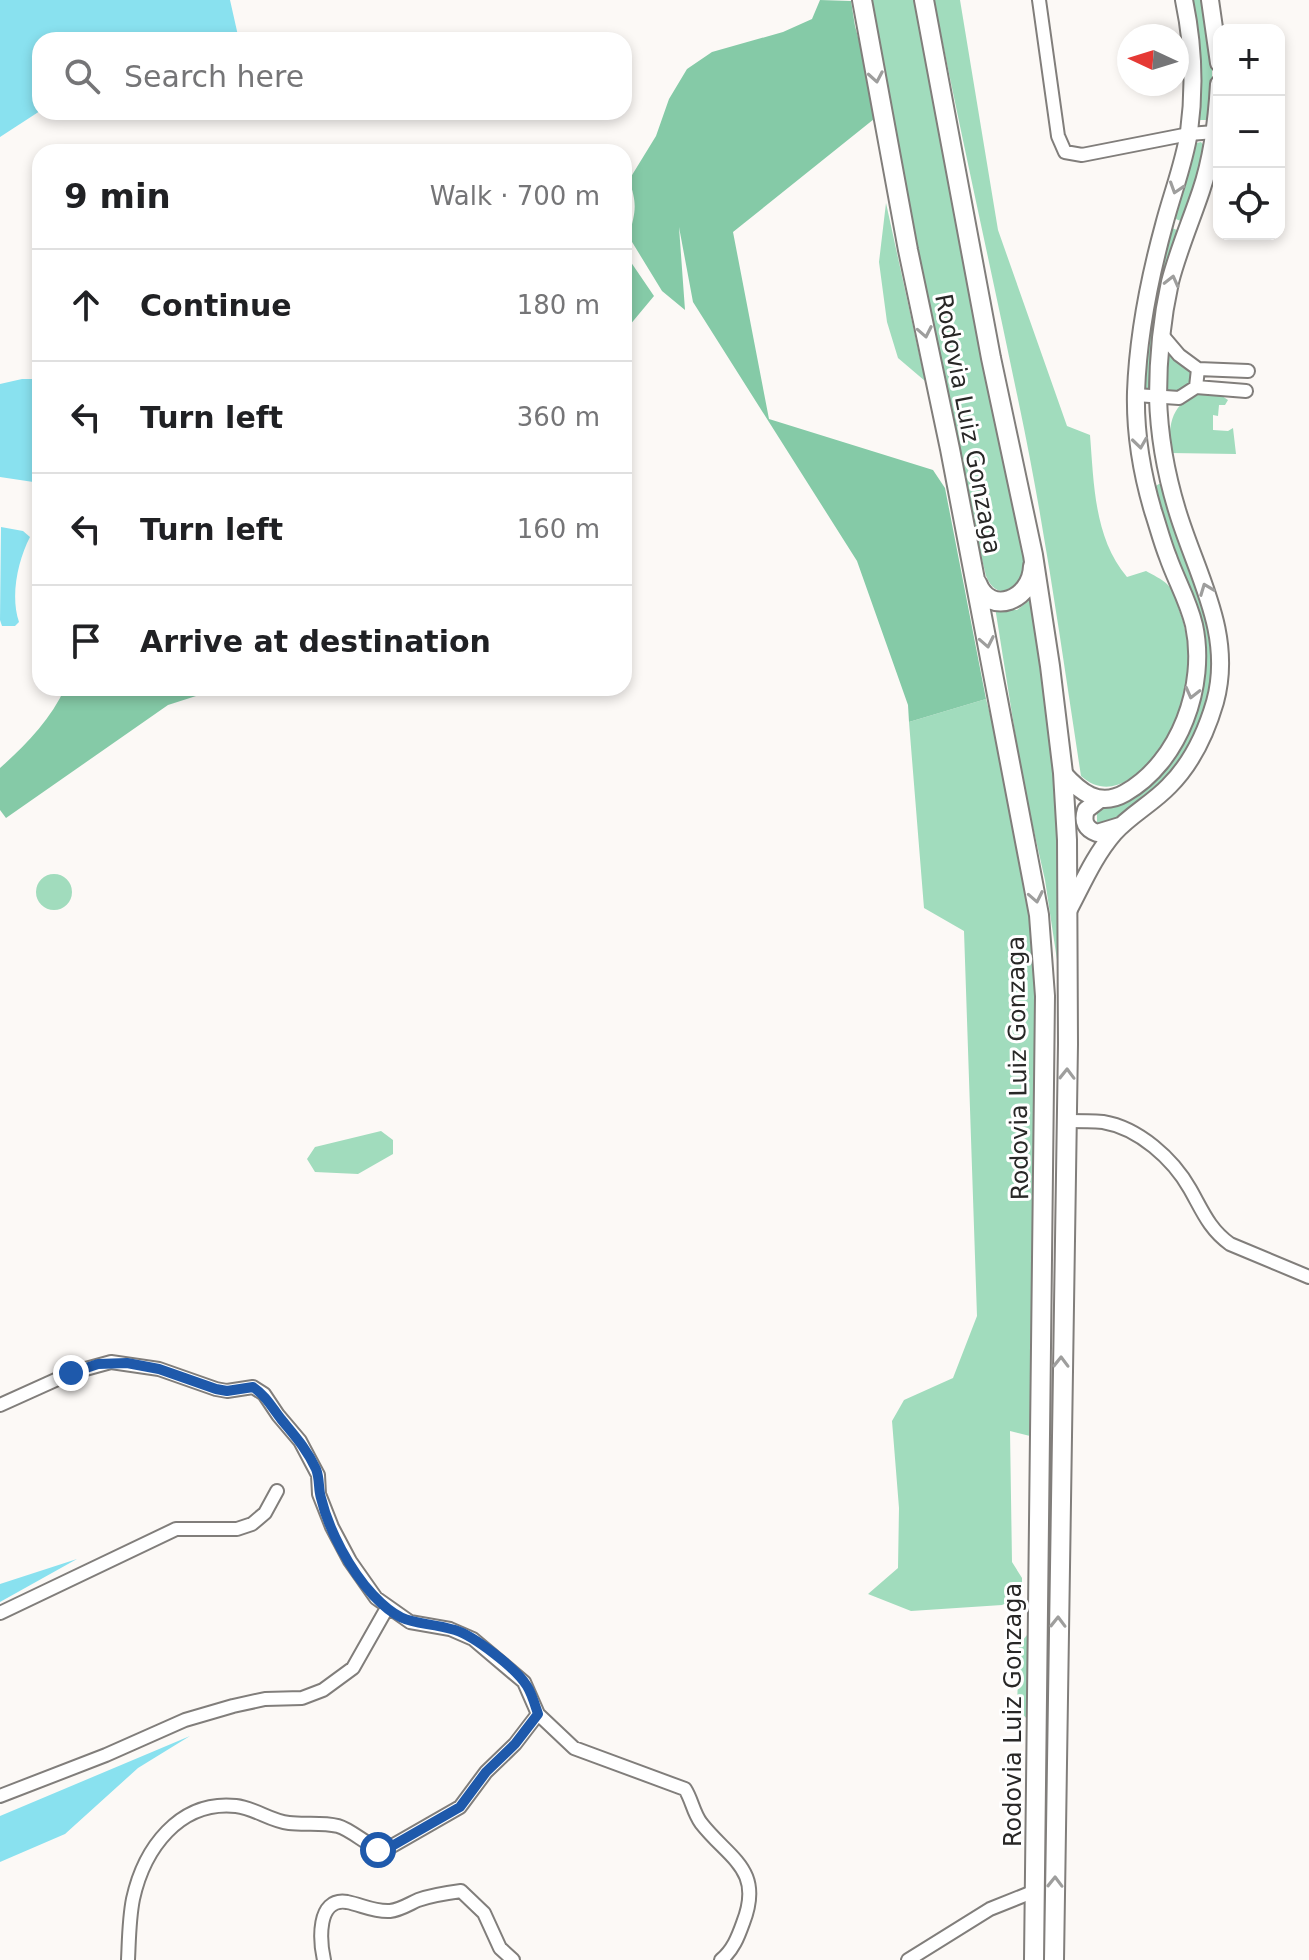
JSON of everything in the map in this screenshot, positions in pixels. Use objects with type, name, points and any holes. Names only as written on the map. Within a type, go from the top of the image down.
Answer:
[{"type":"highway","name":"Rodovia Luiz Gonzaga","points":[[862,0],[1039,915],[1043,951],[1043,1270],[1034,1960]]},
{"type":"highway","name":"Rodovia Luiz Gonzaga","points":[[924,0],[991,358],[1033,555],[1063,773],[1068,911],[1054,1960]]},
{"type":"highway","points":[[972,565],[983,594],[991,599],[1010,600],[1025,591],[1030,583],[1033,555]]},
{"type":"main road","points":[[1121,826],[1097,833],[1084,821],[1086,810],[1099,800],[1128,791],[1144,780],[1165,756],[1182,725],[1195,680],[1197,656],[1193,621],[1168,558],[1146,480],[1136,395],[1141,332],[1150,279],[1182,170],[1189,134],[1193,61],[1184,0]]},
{"type":"main road","points":[[1210,0],[1213,24]]},
{"type":"main road","points":[[1068,911],[1097,857],[1121,826],[1169,786],[1189,762],[1206,731],[1216,697],[1220,667],[1218,632],[1211,599],[1177,512],[1168,478],[1158,397],[1162,335],[1170,283],[1206,176],[1213,142]]},
{"type":"main road","points":[[1063,773],[1076,787],[1099,800]]},
{"type":"street","points":[[1039,0],[1058,136],[1065,152],[1082,155],[1213,132]]},
{"type":"street","points":[[1165,221],[1187,230]]},
{"type":"street","points":[[1162,335],[1179,355],[1198,369],[1242,371],[1232,380],[1240,391],[1196,387],[1179,398],[1167,414],[1162,435]]},
{"type":"street","points":[[1196,387],[1198,369]]},
{"type":"street","points":[[1136,395],[1179,398]]},
{"type":"street","points":[[1146,480],[1168,478]]},
{"type":"street","points":[[1065,1121],[1105,1123],[1126,1129],[1146,1141],[1179,1171],[1204,1217],[1222,1238],[1309,1277]]},
{"type":"street","points":[[0,1405],[71,1373],[111,1362],[159,1369],[216,1389],[227,1391],[253,1387],[264,1394],[300,1441],[318,1475],[319,1494],[332,1527],[366,1587],[387,1608],[410,1622],[450,1629],[473,1639],[524,1682],[538,1714],[574,1748],[678,1785],[688,1793],[701,1823],[742,1866],[750,1890],[747,1911],[735,1942],[721,1960]]},
{"type":"street","points":[[0,1613],[176,1529],[237,1529],[252,1524],[265,1513],[277,1491]]},
{"type":"street","points":[[0,1796],[185,1720],[265,1699],[302,1698],[323,1690],[353,1668],[387,1608]]},
{"type":"street","points":[[128,1960],[129,1926],[139,1879],[154,1848],[176,1821],[209,1808],[238,1806],[287,1823],[321,1823],[341,1827],[354,1832],[378,1850],[385,1850],[460,1807],[486,1772],[515,1744],[538,1714]]},
{"type":"street","points":[[324,1960],[321,1926],[323,1916],[332,1905],[344,1901],[370,1910],[393,1911],[429,1897],[461,1891],[484,1913],[500,1948],[513,1960]]},
{"type":"street","points":[[908,1960],[990,1909],[1035,1891]]},
{"type":"green space","points":[[820,0],[851,1],[879,115],[733,232],[769,419],[933,470],[945,488],[986,699],[909,722],[908,705],[857,561],[693,302],[679,227],[685,310],[662,291],[632,242],[635,208],[632,175],[656,136],[669,99],[687,69],[712,52],[783,32],[812,19]]},
{"type":"green space","points":[[863,0],[924,0],[1031,565],[1017,591],[998,590],[986,576],[908,250]]},
{"type":"green space","points":[[934,0],[960,0],[998,230],[1067,426],[1090,435],[1098,510],[1108,545],[1127,577],[1146,571],[1167,584],[1184,626],[1190,669],[1188,686],[1175,722],[1150,761],[1134,776],[1117,785],[1099,786],[1081,776],[1028,450]]},
{"type":"green space","points":[[1192,0],[1204,0],[1212,46],[1212,120],[1200,120],[1200,66]]},
{"type":"green space","points":[[1201,142],[1205,147],[1183,222],[1171,217],[1192,144]]},
{"type":"green space","points":[[886,203],[925,381],[898,358],[887,322],[879,262]]},
{"type":"green space","points":[[1169,227],[1177,230],[1163,280],[1155,394],[1144,393],[1147,333]]},
{"type":"green space","points":[[632,264],[654,296],[632,322]]},
{"type":"green space","points":[[1168,351],[1190,368],[1192,379],[1188,386],[1169,395],[1166,391]]},
{"type":"green space","points":[[1216,392],[1228,400],[1225,405],[1219,405],[1218,416],[1213,415],[1213,430],[1228,431],[1233,428],[1236,454],[1171,453],[1170,428],[1177,409],[1192,397]]},
{"type":"green space","points":[[1166,484],[1216,631],[1213,696],[1185,764],[1129,819],[1101,826],[1097,822],[1097,813],[1103,804],[1172,759],[1187,735],[1204,682],[1205,651],[1154,487]]},
{"type":"green space","points":[[1036,595],[1054,697],[1063,1000],[1045,880],[1023,783],[995,607],[1017,610]]},
{"type":"green space","points":[[60,696],[196,696],[168,705],[6,818],[0,810],[0,768],[37,731]]},
{"type":"green space","points":[[986,699],[1003,764],[1037,958],[1036,1402],[1030,1436],[1010,1431],[1012,1562],[1022,1578],[1022,1596],[1002,1605],[911,1611],[868,1594],[898,1568],[899,1508],[892,1421],[904,1400],[953,1378],[977,1316],[964,931],[924,908],[909,722]]},
{"type":"green space","points":[[54,874],[67,879],[72,892],[67,905],[54,910],[41,905],[36,892],[41,879]]},
{"type":"green space","points":[[381,1131],[393,1140],[393,1154],[358,1174],[315,1172],[307,1159],[315,1147]]},
{"type":"green space","points":[[1035,1625],[1035,1729],[1017,1707],[1019,1645]]},
{"type":"water","points":[[0,0],[230,0],[237,32],[32,32],[32,116],[0,137]]},
{"type":"water","points":[[32,379],[32,482],[0,477],[0,384]]},
{"type":"water","points":[[1,527],[23,531],[30,537],[17,578],[15,601],[19,622],[15,626],[2,626],[0,620]]},
{"type":"water","points":[[77,1559],[0,1602],[0,1584]]},
{"type":"water","points":[[190,1736],[138,1768],[65,1834],[0,1862],[0,1816]]},
{"type":"route","points":[[71,1373],[98,1364],[127,1363],[159,1369],[216,1389],[227,1391],[253,1387],[264,1394],[315,1466],[324,1509],[366,1587],[403,1619],[467,1635],[517,1674],[529,1688],[538,1714],[515,1744],[494,1762],[460,1807],[385,1850],[378,1850]]}]
